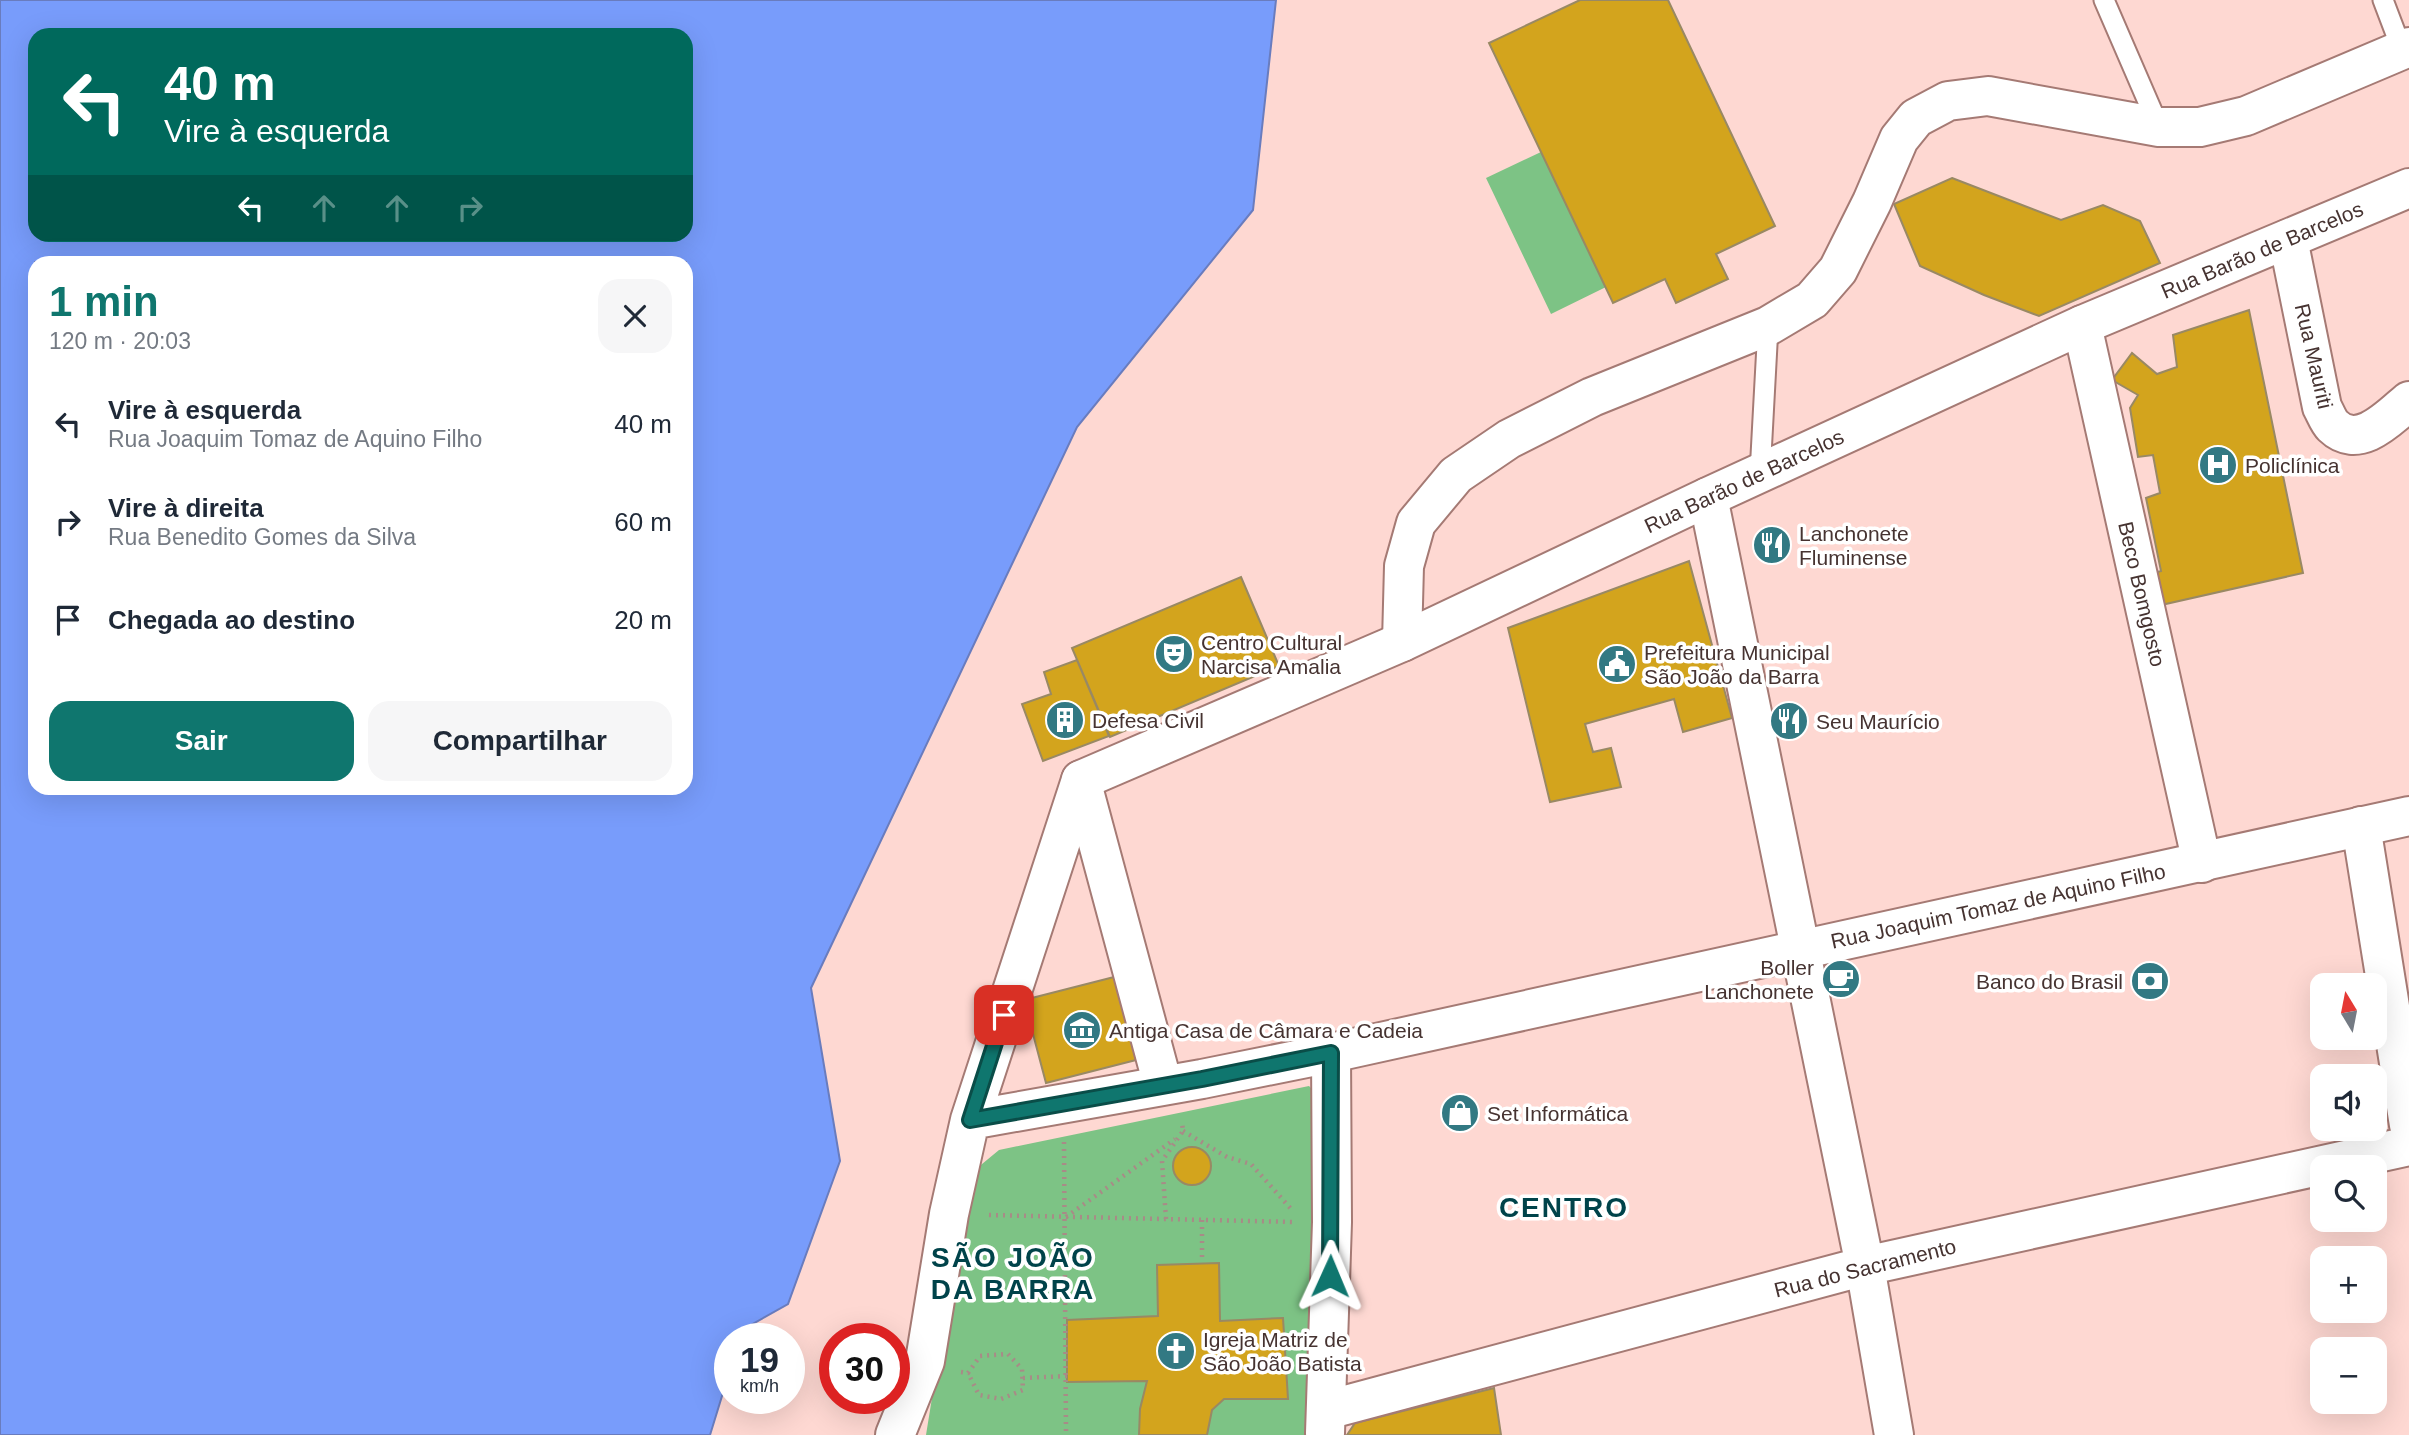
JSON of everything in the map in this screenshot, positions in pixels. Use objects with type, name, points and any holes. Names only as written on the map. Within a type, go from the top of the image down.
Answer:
[{"type":"street","points":[[1402,642],[1404,566],[1416,523],[1456,475],[1509,439],[1592,397],[1768,326],[1812,300],[1838,270],[1872,202],[1899,139],[1916,118],[1948,101],[1988,96],[2159,127],[2200,127],[2246,116],[2406,48]]},
{"type":"street","name":"Rua Barão de Barcelos","points":[[1082,780],[1402,642],[1708,497],[2082,325],[2409,188]]},
{"type":"street","name":"Rua Mauriti","points":[[2288,239],[2322,407],[2332,425],[2344,432],[2357,434],[2374,430],[2409,401]]},
{"type":"street","name":"Beco Bomgosto","points":[[2082,325],[2202,863]]},
{"type":"street","points":[[1708,497],[1865,1266],[1894,1435]]},
{"type":"street","points":[[1082,780],[1172,1084]]},
{"type":"street","points":[[895,1435],[922,1368],[949,1214],[970,1120],[1082,780]]},
{"type":"street","name":"Rua Joaquim Tomaz de Aquino Filho","points":[[970,1120],[1331,1053],[2409,816]]},
{"type":"street","points":[[2361,826],[2409,1125]]},
{"type":"street","points":[[1326,1423],[1332,1222],[1331,1053]]},
{"type":"street","name":"Rua do Sacramento","points":[[1326,1423],[1865,1266],[2409,1146]]},
{"type":"lane","points":[[2104,0],[2159,127]]},
{"type":"lane","points":[[2383,0],[2406,48]]},
{"type":"lane","points":[[1760,474],[1768,326]]},
{"type":"path","points":[[1166,1219],[1163,1161],[1181,1134],[1172,1084]]},
{"type":"path","points":[[1063,1103],[1066,1435]]},
{"type":"path","points":[[1065,1218],[1181,1134]]},
{"type":"path","points":[[949,1214],[1301,1222],[1251,1164],[1227,1157],[1181,1134]]},
{"type":"path","points":[[1202,1220],[1202,1258]]},
{"type":"path","points":[[1008,1354],[1022,1369],[1023,1390],[1001,1399],[979,1395],[968,1373],[980,1356],[1008,1354]]},
{"type":"path","points":[[922,1368],[968,1373]]},
{"type":"path","points":[[1023,1378],[1067,1376]]},
{"type":"green space","points":[[1541,152],[1606,287],[1551,314],[1486,178]]},
{"type":"green space","points":[[1309,1086],[1322,1099],[1311,1435],[926,1435],[946,1311],[976,1169],[999,1150]]},
{"type":"water","points":[[0,0],[1276,0],[1253,210],[1077,427],[811,988],[840,1161],[788,1304],[754,1323],[714,1323],[714,1414],[716,1414],[710,1435],[0,1435]]},
{"type":"building","points":[[1580,0],[1668,0],[1775,226],[1716,254],[1728,279],[1676,303],[1665,279],[1613,303],[1489,43]]},
{"type":"building","points":[[1952,178],[2061,220],[2103,205],[2140,221],[2160,263],[2039,316],[1984,295],[1920,266],[1894,204]]},
{"type":"building","name":"Policlínica","points":[[2249,310],[2303,573],[2148,608],[2140,577],[2161,571],[2146,498],[2160,493],[2153,455],[2138,457],[2130,408],[2138,395],[2112,380],[2132,353],[2157,374],[2177,367],[2173,335]]},
{"type":"building","name":"Prefeitura Municipal São João da Barra","points":[[1689,561],[1732,718],[1683,732],[1674,699],[1585,724],[1593,752],[1611,748],[1621,787],[1550,802],[1508,628]]},
{"type":"building","name":"Centro Cultural Narcisa Amalia","points":[[1241,577],[1279,666],[1110,737],[1072,648]]},
{"type":"building","name":"Defesa Civil","points":[[1077,660],[1109,736],[1043,761],[1022,704],[1051,694],[1044,672]]},
{"type":"building","name":"Antiga Casa de Câmara e Cadeia","points":[[1118,976],[1140,1059],[1046,1083],[1024,1000]]},
{"type":"building","points":[[1192,1147],[1205,1153],[1211,1166],[1205,1179],[1192,1185],[1179,1179],[1173,1166],[1179,1153]]},
{"type":"building","name":"Igreja Matriz de São João Batista","points":[[1219,1263],[1220,1321],[1283,1318],[1288,1399],[1224,1399],[1212,1410],[1207,1435],[1139,1435],[1140,1409],[1147,1381],[1067,1382],[1067,1320],[1158,1316],[1157,1265]]},
{"type":"building","points":[[1494,1388],[1501,1435],[1347,1435],[1355,1423]]},
{"type":"place","name":"Policlínica","points":[[2218,465]]},
{"type":"place","name":"Lanchonete Fluminense","points":[[1772,545]]},
{"type":"place","name":"Centro Cultural Narcisa Amalia","points":[[1174,654]]},
{"type":"place","name":"Prefeitura Municipal São João da Barra","points":[[1617,664]]},
{"type":"place","name":"Defesa Civil","points":[[1065,720]]},
{"type":"place","name":"Seu Maurício","points":[[1789,721]]},
{"type":"place","name":"Boller Lanchonete","points":[[1841,979]]},
{"type":"place","name":"Banco do Brasil","points":[[2150,981]]},
{"type":"place","name":"Antiga Casa de Câmara e Cadeia","points":[[1082,1030]]},
{"type":"place","name":"Set Informática","points":[[1460,1113]]},
{"type":"place","name":"Igreja Matriz de São João Batista","points":[[1176,1351]]},
{"type":"district","name":"CENTRO","points":[[1564,1207]]},
{"type":"district","name":"SÃO JOÃO DA BARRA","points":[[1013,1273]]},
{"type":"route","points":[[1004,1015],[970,1120],[1331,1053],[1330,1276]]}]
